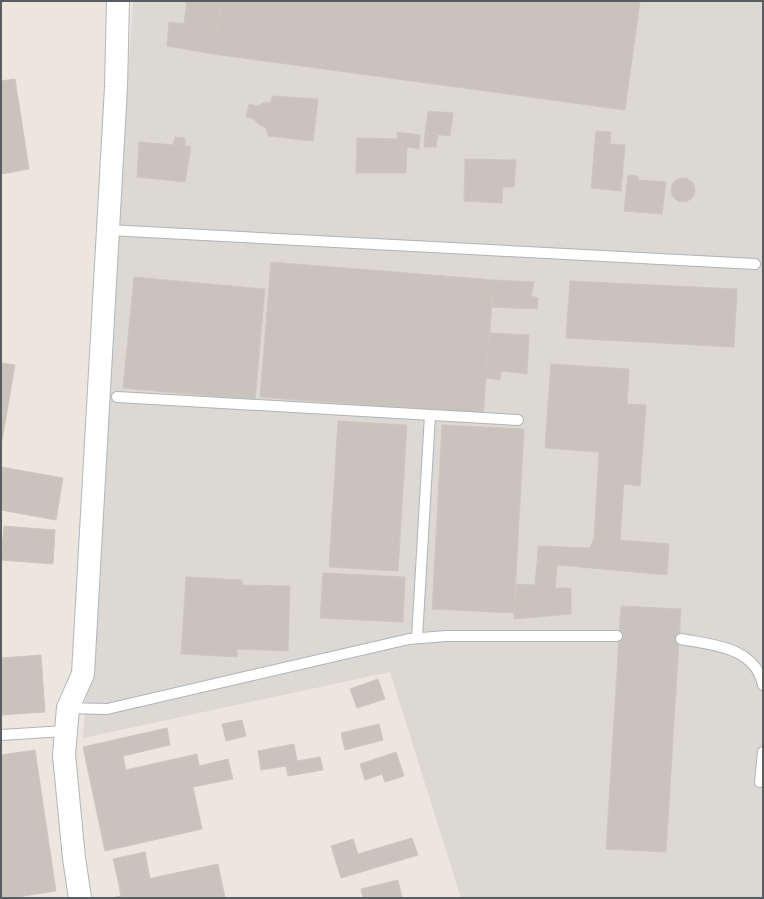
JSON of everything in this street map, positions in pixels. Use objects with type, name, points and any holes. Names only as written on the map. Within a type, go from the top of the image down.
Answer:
[{"type":"main road","points":[[80,898],[74,858],[64,755],[65,731],[68,708],[82,674],[116,87],[118,1]]},
{"type":"lane","points":[[108,230],[755,264]]},
{"type":"lane","points":[[117,397],[518,420]]},
{"type":"lane","points":[[417,638],[430,415]]},
{"type":"lane","points":[[68,708],[107,709],[417,638],[446,636],[616,636]]},
{"type":"lane","points":[[681,640],[722,647],[745,656],[754,665],[762,678],[763,685]]},
{"type":"lane","points":[[1,735],[65,731]]},
{"type":"lane","points":[[760,782],[763,752]]},
{"type":"shaded area","points":[[133,1],[763,1],[763,898],[461,898],[390,672],[83,738]]},
{"type":"building","points":[[187,1],[221,1],[213,54],[167,46],[169,22],[184,24]]},
{"type":"building","points":[[221,1],[640,1],[625,110],[213,54]]},
{"type":"building","points":[[15,79],[29,169],[1,174],[1,81]]},
{"type":"building","points":[[273,96],[318,99],[313,141],[268,136],[266,128],[258,124],[254,119],[246,117],[249,104],[258,106],[264,102],[270,103]]},
{"type":"building","points":[[428,111],[453,113],[450,136],[425,133]]},
{"type":"building","points":[[596,131],[611,132],[610,144],[595,143]]},
{"type":"building","points":[[397,132],[420,135],[419,149],[407,147],[406,173],[356,173],[357,138],[397,139]]},
{"type":"building","points":[[425,133],[438,134],[436,147],[424,147]]},
{"type":"building","points":[[175,137],[185,138],[185,146],[191,146],[185,182],[137,177],[139,142],[173,145]]},
{"type":"building","points":[[595,143],[625,145],[621,191],[591,188]]},
{"type":"building","points":[[465,159],[516,160],[514,187],[503,187],[502,203],[464,201]]},
{"type":"building","points":[[628,175],[638,176],[638,180],[666,182],[662,214],[624,211]]},
{"type":"building","points":[[678,178],[688,178],[695,185],[695,195],[688,202],[678,202],[671,195],[671,185]]},
{"type":"building","points":[[271,262],[494,280],[483,414],[260,397]]},
{"type":"building","points":[[134,277],[265,289],[255,400],[123,388]]},
{"type":"building","points":[[494,280],[534,282],[531,296],[538,298],[537,309],[492,307]]},
{"type":"building","points":[[570,281],[737,289],[734,347],[566,338]]},
{"type":"building","points":[[489,333],[529,335],[527,374],[501,371],[500,380],[486,378]]},
{"type":"building","points":[[1,363],[15,365],[2,441],[1,441]]},
{"type":"building","points":[[551,364],[629,369],[627,404],[646,405],[640,486],[624,484],[620,540],[594,538],[599,452],[545,448]]},
{"type":"building","points":[[338,421],[407,425],[398,571],[329,567]]},
{"type":"building","points":[[442,425],[524,429],[514,613],[432,609]]},
{"type":"building","points":[[1,467],[63,478],[56,520],[1,510]]},
{"type":"building","points":[[4,526],[55,530],[53,564],[1,560]]},
{"type":"building","points":[[594,538],[669,544],[667,575],[537,563],[538,546],[590,548]]},
{"type":"building","points":[[537,563],[557,565],[555,588],[571,588],[571,614],[514,619],[516,584],[535,585]]},
{"type":"building","points":[[323,573],[405,577],[403,622],[320,618]]},
{"type":"building","points":[[186,577],[242,580],[242,585],[290,586],[288,651],[237,649],[237,657],[181,654]]},
{"type":"building","points":[[621,606],[681,609],[666,852],[606,849]]},
{"type":"building","points":[[41,655],[45,712],[1,715],[1,658]]},
{"type":"building","points":[[378,679],[385,699],[357,708],[350,689]]},
{"type":"building","points":[[242,720],[246,736],[226,741],[222,724]]},
{"type":"building","points":[[379,724],[383,740],[345,750],[341,733]]},
{"type":"building","points":[[167,728],[170,745],[123,756],[126,770],[197,754],[199,766],[228,759],[233,779],[193,787],[202,829],[105,851],[83,747]]},
{"type":"building","points":[[294,744],[297,761],[320,757],[323,770],[288,776],[286,766],[261,770],[258,751]]},
{"type":"building","points":[[35,750],[56,891],[11,898],[1,898],[1,755]]},
{"type":"building","points":[[396,752],[404,776],[385,782],[382,774],[365,780],[360,764]]},
{"type":"building","points":[[412,838],[418,855],[341,878],[331,846],[353,839],[358,854]]},
{"type":"building","points":[[145,852],[150,879],[119,885],[113,859]]},
{"type":"building","points":[[218,864],[225,898],[112,898],[121,896],[119,885]]},
{"type":"building","points":[[398,880],[402,898],[363,898],[361,889]]}]
